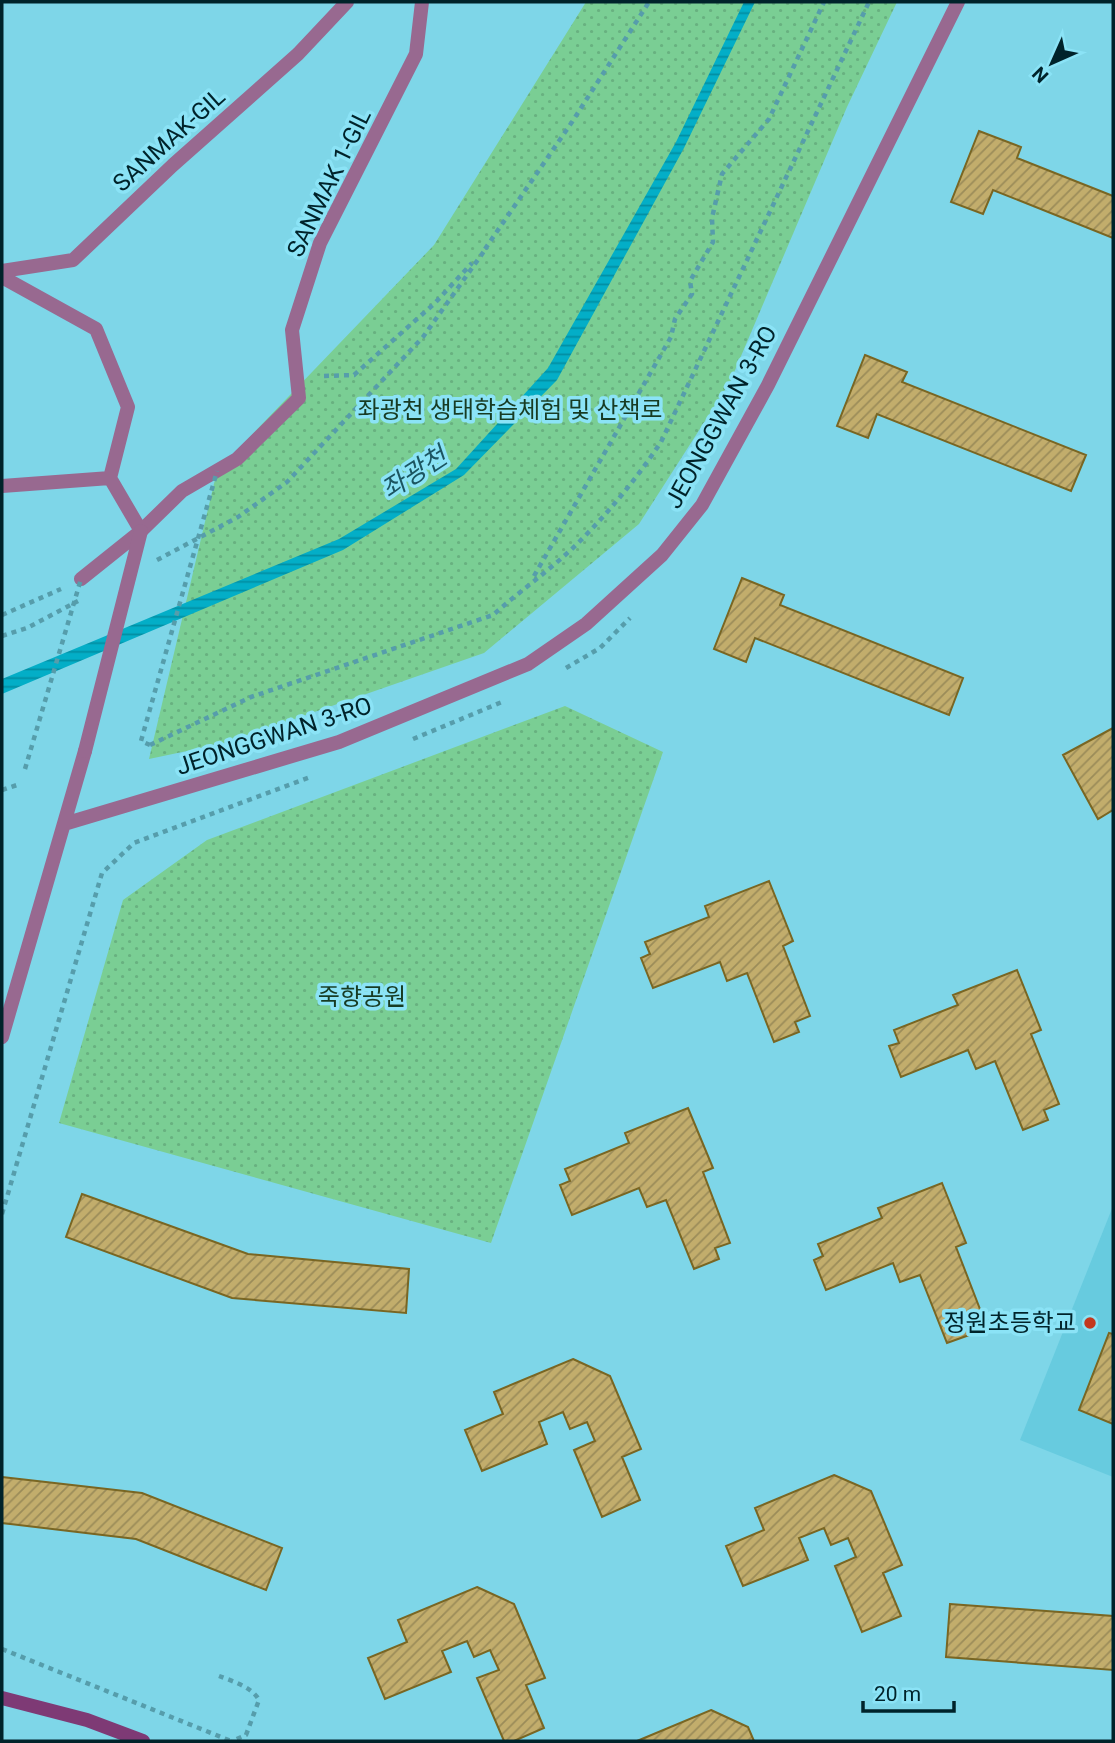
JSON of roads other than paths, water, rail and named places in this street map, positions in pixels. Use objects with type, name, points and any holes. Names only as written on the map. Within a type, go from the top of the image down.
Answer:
[{"type":"street","name":"SANMAK-GIL","points":[[2,271],[73,260],[173,165],[298,54],[346,2]]},
{"type":"street","name":"SANMAK 1-GIL","points":[[81,579],[141,531],[182,491],[237,459],[299,398],[292,330],[320,243],[416,54],[422,2]]},
{"type":"street","name":"JEONGGWAN 3-RO","points":[[64,824],[339,742],[528,664],[586,624],[662,555],[702,505],[768,385],[958,2]]},
{"type":"street","points":[[2,277],[96,329],[128,407],[110,478],[141,531],[85,751],[2,1037]]},
{"type":"street","points":[[2,486],[110,478]]},
{"type":"street","points":[[2,1698],[88,1720],[143,1741]]},
{"type":"place","name":"정원초등학교","points":[[1090,1323]]},
{"type":"park label","name":"좌광천 생태학습체험 및 산책로","points":[[510,410]]},
{"type":"park label","name":"죽향공원","points":[[362,997]]},
{"type":"water label","name":"좌광천","points":[[414,473]]}]
